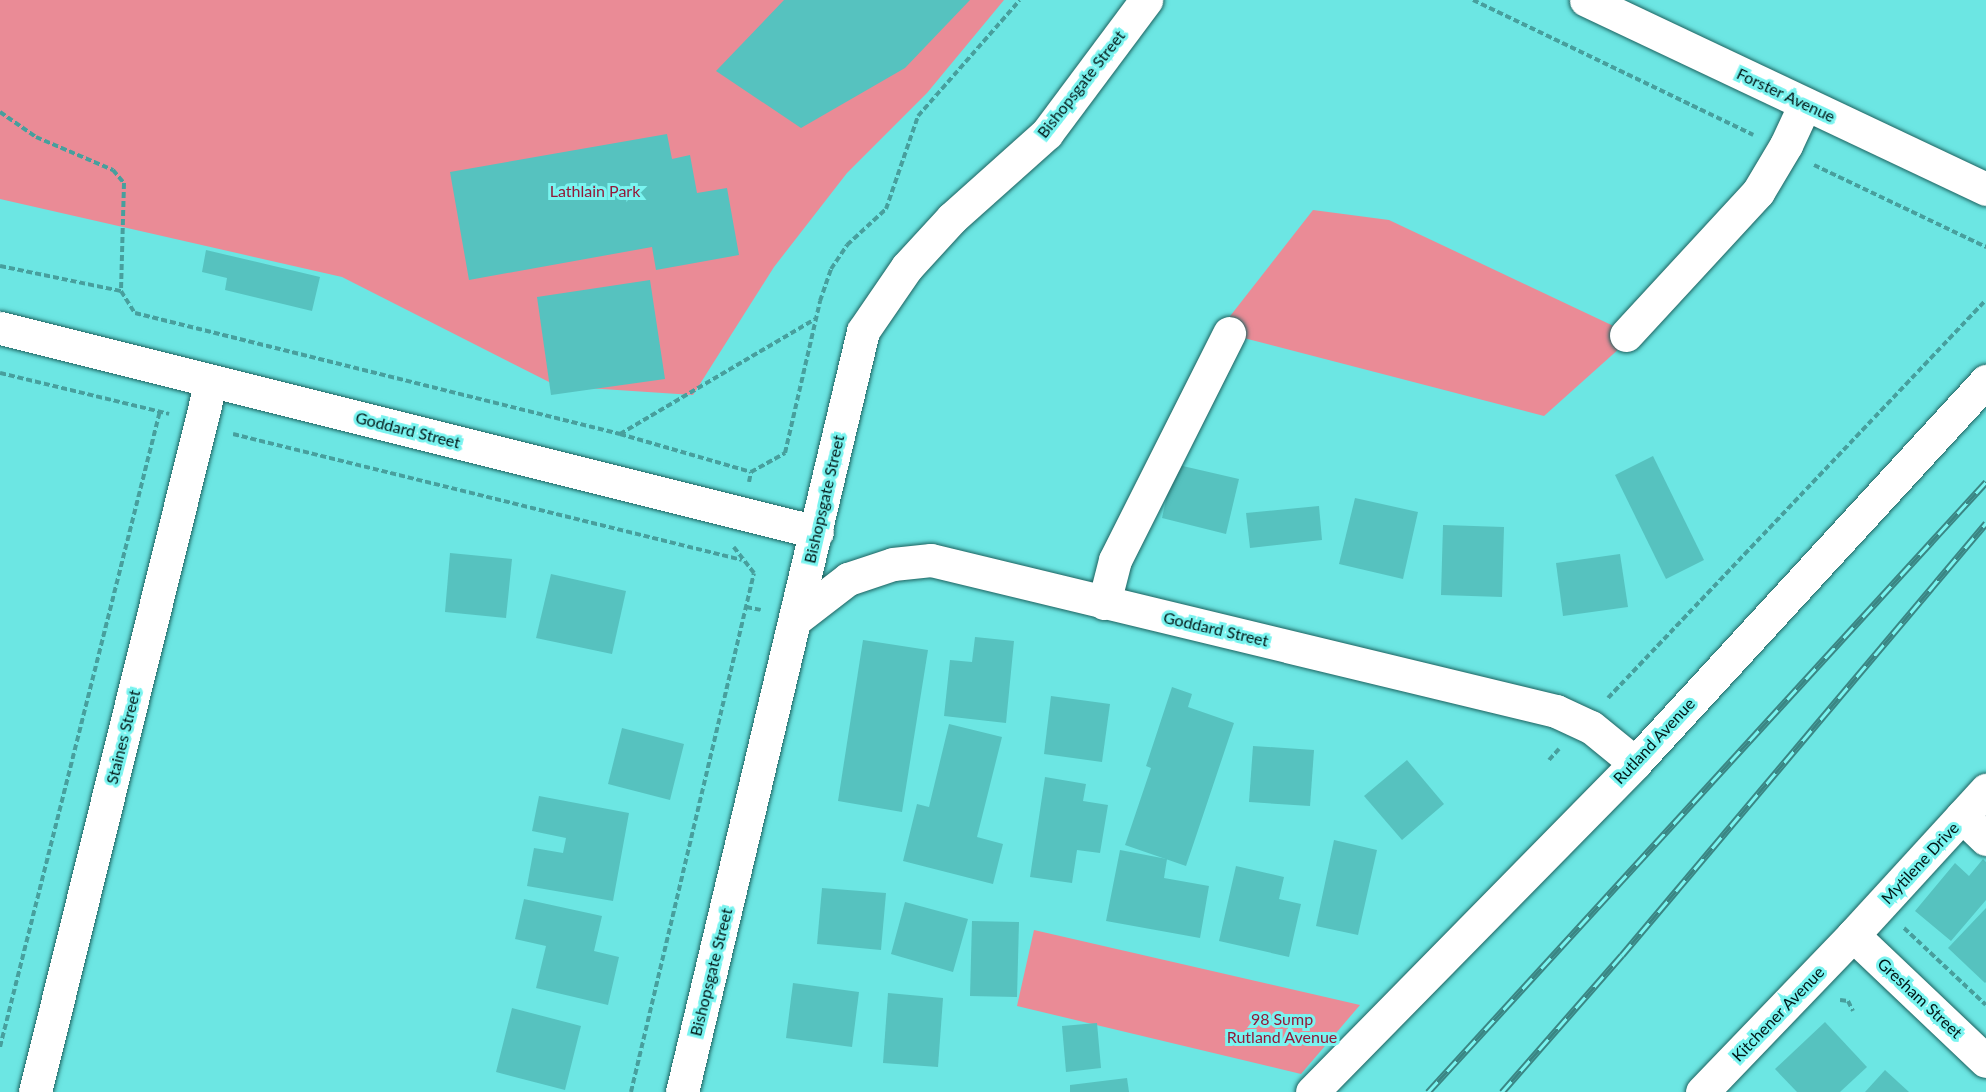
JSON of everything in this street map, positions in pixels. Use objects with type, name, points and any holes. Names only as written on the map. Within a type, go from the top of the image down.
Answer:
[{"type":"street","name":"Bishopsgate Street","points":[[681,1092],[817,532],[862,331],[907,267],[952,218],[1047,133],[1146,0]]},
{"type":"street","name":"Forster Avenue","points":[[1586,0],[1986,189]]},
{"type":"street","points":[[1626,335],[1758,192],[1783,150],[1805,104]]},
{"type":"street","name":"Goddard Street","points":[[0,328],[817,532]]},
{"type":"street","points":[[1104,603],[1115,560],[1229,333]]},
{"type":"street","name":"Staines Street","points":[[35,1092],[211,381]]},
{"type":"street","name":"Rutland Avenue","points":[[1312,1092],[1635,762],[1986,381]]},
{"type":"street","name":"Goddard Street","points":[[796,620],[848,579],[894,564],[931,560],[1556,711],[1591,727],[1635,762]]},
{"type":"street","name":"Mytilene Drive","points":[[1853,935],[1986,790]]},
{"type":"street","points":[[1962,816],[1986,839]]},
{"type":"street","name":"Gresham Street","points":[[1853,935],[1986,1061]]},
{"type":"street","name":"Kitchener Avenue","points":[[1702,1092],[1853,935]]},
{"type":"path","points":[[0,112],[36,137],[113,170],[124,183],[121,291],[135,313],[620,434],[751,472],[785,453],[816,319],[831,269],[847,245],[886,209],[918,116],[1020,0]]},
{"type":"path","points":[[1473,0],[1986,247]]},
{"type":"path","points":[[0,266],[121,291]]},
{"type":"path","points":[[1625,680],[1986,300]]},
{"type":"path","points":[[620,434],[816,319]]},
{"type":"path","points":[[0,373],[160,411],[242,437],[742,560]]},
{"type":"path","points":[[0,1047],[160,411]]},
{"type":"path","points":[[631,1092],[754,573],[733,549],[751,472]]},
{"type":"path","points":[[1901,925],[1986,1005]]},
{"type":"green space","name":"Lathlain Park","points":[[0,0],[1004,0],[927,93],[847,173],[774,267],[693,395],[557,386],[342,277],[0,199]]},
{"type":"green space","points":[[1313,210],[1389,220],[1622,330],[1630,339],[1544,416],[1236,336],[1220,329]]},
{"type":"green space","name":"98 Sump Rutland Avenue","points":[[1034,930],[1360,1005],[1301,1074],[1017,1006]]},
{"type":"building","points":[[784,0],[970,0],[905,68],[801,128],[716,71]]},
{"type":"building","points":[[667,134],[672,159],[690,155],[697,193],[727,188],[739,255],[656,270],[652,247],[469,280],[450,172]]},
{"type":"building","points":[[206,250],[320,277],[312,311],[225,290],[227,278],[202,272]]},
{"type":"building","points":[[650,280],[665,379],[551,395],[537,297]]},
{"type":"building","points":[[1653,456],[1704,560],[1666,579],[1615,475]]},
{"type":"building","points":[[1174,464],[1239,479],[1226,534],[1162,518]]},
{"type":"building","points":[[1355,498],[1418,512],[1403,579],[1339,564]]},
{"type":"building","points":[[1319,506],[1322,540],[1250,548],[1246,513]]},
{"type":"building","points":[[1443,525],[1504,527],[1502,597],[1441,595]]},
{"type":"building","points":[[450,553],[512,559],[506,618],[445,612]]},
{"type":"building","points":[[1620,554],[1628,607],[1563,616],[1556,563]]},
{"type":"building","points":[[551,574],[626,591],[612,654],[536,638]]},
{"type":"building","points":[[975,637],[1014,641],[1006,723],[944,716],[950,660],[972,662]]},
{"type":"building","points":[[863,640],[928,650],[902,812],[838,801]]},
{"type":"building","points":[[1172,687],[1192,694],[1188,707],[1234,723],[1186,866],[1125,845],[1151,768],[1146,766]]},
{"type":"building","points":[[1051,696],[1110,704],[1102,762],[1044,754]]},
{"type":"building","points":[[949,724],[1002,737],[977,837],[1003,844],[993,884],[903,861],[917,804],[929,807]]},
{"type":"building","points":[[622,728],[684,744],[670,800],[608,784]]},
{"type":"building","points":[[1253,746],[1314,750],[1310,806],[1249,802]]},
{"type":"building","points":[[1407,760],[1444,804],[1402,840],[1364,796]]},
{"type":"building","points":[[1045,777],[1086,784],[1083,801],[1108,805],[1100,853],[1077,850],[1072,883],[1030,877]]},
{"type":"building","points":[[539,796],[629,813],[613,901],[527,886],[534,848],[563,853],[566,838],[532,831]]},
{"type":"building","points":[[1334,840],[1377,850],[1358,935],[1316,926]]},
{"type":"building","points":[[1120,850],[1167,859],[1164,878],[1209,886],[1200,938],[1106,921]]},
{"type":"building","points":[[1983,859],[1986,862],[1986,900],[1951,941],[1915,911],[1955,863],[1969,876]]},
{"type":"building","points":[[1236,866],[1284,877],[1279,899],[1301,904],[1289,957],[1219,941]]},
{"type":"building","points":[[822,888],[886,893],[881,950],[817,944]]},
{"type":"building","points":[[524,899],[602,916],[594,951],[619,957],[608,1005],[536,988],[546,946],[515,939]]},
{"type":"building","points":[[905,902],[968,919],[953,972],[891,954]]},
{"type":"building","points":[[1986,908],[1986,982],[1985,983],[1948,948]]},
{"type":"building","points":[[972,921],[1019,922],[1017,997],[970,996]]},
{"type":"building","points":[[793,983],[859,992],[852,1047],[786,1038]]},
{"type":"building","points":[[888,993],[943,998],[938,1067],[883,1063]]},
{"type":"building","points":[[512,1008],[581,1026],[565,1090],[496,1072]]},
{"type":"building","points":[[1825,1022],[1867,1067],[1840,1092],[1797,1092],[1775,1069]]},
{"type":"building","points":[[1097,1023],[1101,1068],[1066,1072],[1062,1026]]},
{"type":"building","points":[[1885,1070],[1909,1092],[1865,1092]]},
{"type":"building","points":[[1127,1078],[1129,1092],[1070,1092],[1070,1085]]},
{"type":"railway","points":[[1428,1092],[1986,482]]},
{"type":"railway","points":[[1502,1092],[1622,955],[1986,523]]}]
